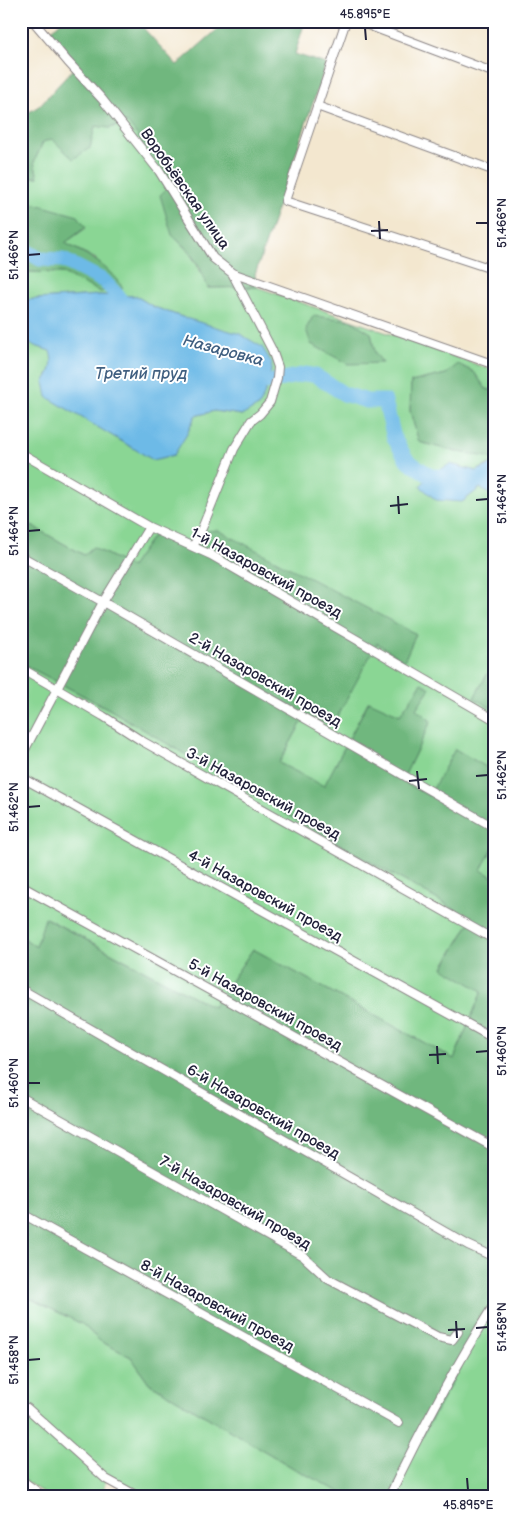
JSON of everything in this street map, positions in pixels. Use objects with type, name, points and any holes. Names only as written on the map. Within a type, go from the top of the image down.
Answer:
[{"type":"street","name":"Воробьёвская улица","points":[[33,21],[102,99],[159,171],[213,258],[232,273],[495,366]]},
{"type":"street","points":[[346,21],[285,201],[495,270]]},
{"type":"street","points":[[357,21],[495,73]]},
{"type":"street","points":[[317,106],[495,171]]},
{"type":"street","points":[[193,547],[234,449],[251,421],[270,402],[277,378],[278,367],[272,350],[232,273]]},
{"type":"street","name":"1-й Назаровский проезд","points":[[21,453],[149,526],[211,555],[495,720]]},
{"type":"street","points":[[21,757],[103,602],[149,526]]},
{"type":"street","name":"2-й Назаровский проезд","points":[[21,556],[495,828]]},
{"type":"street","name":"3-й Назаровский проезд","points":[[21,668],[142,741],[495,940]]},
{"type":"street","name":"4-й Назаровский проезд","points":[[21,777],[495,1039]]},
{"type":"street","name":"5-й Назаровский проезд","points":[[21,886],[495,1148]]},
{"type":"street","name":"6-й Назаровский проезд","points":[[21,989],[451,1235],[492,1256]]},
{"type":"street","name":"7-й Назаровский проезд","points":[[21,1097],[303,1256],[328,1279],[438,1336],[452,1340],[458,1332]]},
{"type":"street","name":"8-й Назаровский проезд","points":[[21,1213],[399,1423]]},
{"type":"street","points":[[389,1497],[412,1449],[472,1340],[495,1303]]},
{"type":"street","points":[[21,1407],[27,1408],[106,1480],[139,1497]]},
{"type":"street","points":[[21,1481],[43,1497]]},
{"type":"green space","points":[[62,21],[137,21],[177,65],[227,21],[305,21],[295,54],[326,64],[255,275],[257,287],[208,288],[200,268],[189,251],[172,235],[160,195],[171,184],[162,167],[127,122],[110,128],[95,126],[90,148],[73,159],[52,139],[43,142],[34,162],[38,177],[21,177],[21,117],[39,106],[77,65],[50,31]]},
{"type":"green space","points":[[127,122],[162,167],[172,184],[172,235],[185,247],[201,272],[208,288],[257,287],[495,371],[495,391],[486,389],[474,372],[446,374],[411,382],[410,411],[419,442],[453,451],[488,457],[495,461],[476,471],[450,464],[462,502],[480,488],[495,497],[495,671],[490,669],[474,698],[495,710],[495,753],[488,768],[429,796],[402,781],[431,721],[415,709],[430,688],[422,683],[400,715],[368,702],[324,787],[279,763],[302,722],[334,722],[377,642],[404,661],[416,634],[200,545],[155,533],[131,567],[93,547],[84,555],[21,520],[21,341],[51,351],[51,368],[44,382],[187,434],[195,416],[214,411],[243,415],[185,318],[154,307],[136,296],[100,295],[21,300],[21,270],[63,273],[100,291],[96,259],[65,243],[86,228],[21,198],[21,177],[38,177],[34,162],[43,142],[52,139],[90,148],[95,126],[110,128]],"holes":[[[371,333],[375,353],[311,344]]]},
{"type":"green space","points":[[21,198],[78,216],[86,227],[65,243],[104,266],[123,288],[100,292],[63,273],[21,270]]},
{"type":"green space","points":[[313,316],[350,320],[371,333],[375,353],[383,363],[348,364],[311,344],[306,329]]},
{"type":"green space","points":[[458,364],[474,372],[486,389],[495,391],[495,461],[488,457],[453,451],[419,442],[410,411],[411,382],[446,374]]},
{"type":"green space","points":[[21,520],[84,555],[93,547],[131,567],[155,533],[200,545],[206,531],[218,530],[416,634],[404,661],[377,643],[334,723],[302,722],[279,763],[324,786],[369,701],[400,715],[422,683],[430,688],[416,709],[431,721],[402,781],[429,796],[455,749],[488,768],[495,753],[495,844],[481,870],[495,878],[495,1303],[389,1497],[350,1497],[295,1469],[149,1383],[131,1357],[100,1341],[82,1324],[21,1294],[21,936],[36,947],[45,918],[213,1007],[253,949],[454,1059],[482,991],[443,968],[472,919],[296,820],[109,709],[21,663]]},
{"type":"green space","points":[[21,663],[109,709],[296,820],[472,919],[443,967],[482,991],[454,1059],[253,949],[213,1007],[46,918],[36,947],[21,936]]},
{"type":"green space","points":[[490,669],[495,671],[495,710],[474,698]]},
{"type":"green space","points":[[495,844],[495,878],[480,871]]},
{"type":"green space","points":[[21,1294],[82,1324],[100,1341],[131,1357],[149,1383],[295,1469],[350,1497],[144,1497],[108,1476],[100,1497],[49,1497],[21,1478]]},
{"type":"green space","points":[[495,1303],[495,1497],[389,1497]]},
{"type":"water","name":"Третий пруд","points":[[100,295],[136,296],[154,307],[240,334],[262,347],[272,363],[269,382],[260,405],[243,415],[214,411],[195,416],[174,455],[153,460],[47,397],[44,382],[51,368],[50,351],[21,341],[21,300]]},
{"type":"water","points":[[495,463],[495,497],[480,488],[462,502],[436,500],[420,486],[430,476],[450,464],[476,471]]},
{"type":"waterway","name":"Назаровка","points":[[21,248],[40,259],[63,260],[104,281],[129,312]]},
{"type":"waterway","name":"Назаровка","points":[[251,377],[269,382],[306,374],[316,376],[344,394],[367,401],[385,401],[394,438],[407,460],[430,476],[450,477]]}]
